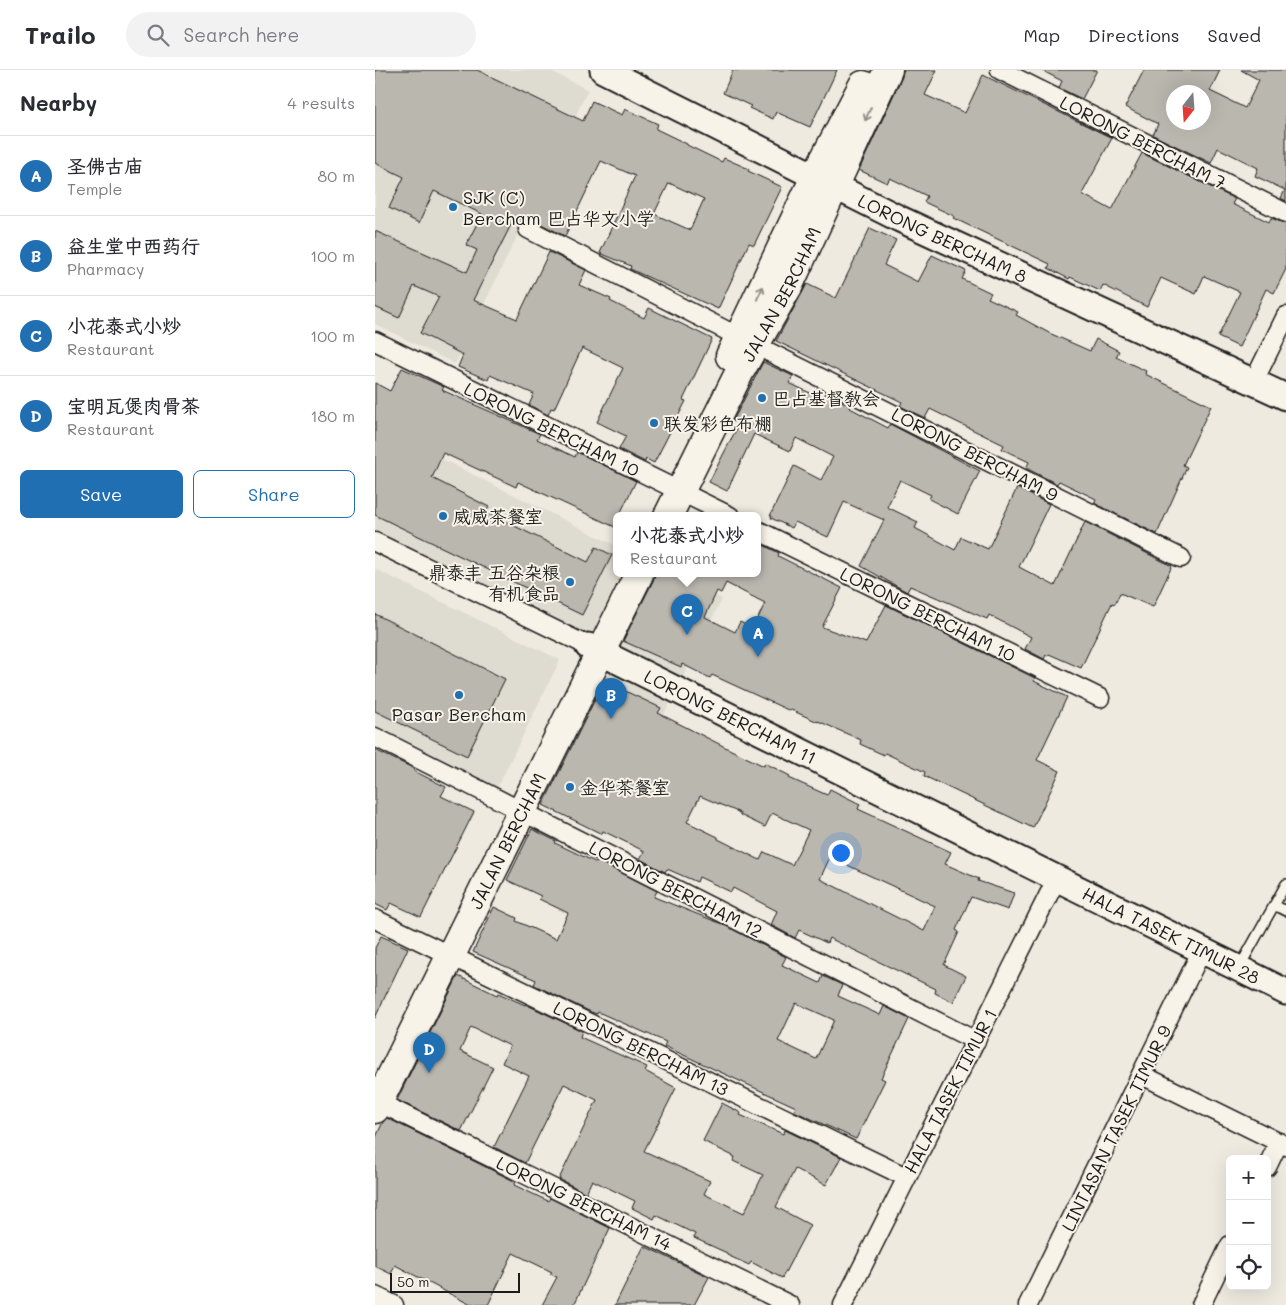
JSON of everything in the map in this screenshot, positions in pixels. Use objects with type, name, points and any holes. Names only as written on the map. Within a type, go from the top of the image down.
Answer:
[{"type":"main road","name":"JALAN BERCHAM","points":[[826,180],[870,70]]},
{"type":"main road","name":"JALAN BERCHAM","points":[[669,512],[675,490],[826,180],[888,70]]},
{"type":"main road","name":"JALAN BERCHAM","points":[[658,512],[675,490]]},
{"type":"main road","name":"JALAN BERCHAM","points":[[376,1098],[444,953],[594,649],[624,577]]},
{"type":"main road","name":"JALAN BERCHAM","points":[[594,649],[637,577]]},
{"type":"street","name":"LORONG BERCHAM 8","points":[[603,70],[826,180],[900,219],[1286,397]]},
{"type":"street","name":"LORONG BERCHAM 7","points":[[1000,70],[1286,213]]},
{"type":"street","name":"LORONG BERCHAM 9","points":[[528,229],[1181,558]]},
{"type":"street","points":[[1254,381],[1286,316]]},
{"type":"street","name":"LORONG BERCHAM 10","points":[[375,341],[721,512]]},
{"type":"street","name":"LORONG BERCHAM 10","points":[[761,532],[1099,698]]},
{"type":"street","name":"LORONG BERCHAM 11","points":[[375,542],[1057,878]]},
{"type":"street","name":"LORONG BERCHAM 12","points":[[375,737],[976,1041]]},
{"type":"street","name":"HALA TASEK TIMUR 28","points":[[1057,878],[1286,992]]},
{"type":"street","name":"HALA TASEK TIMUR 1","points":[[843,1305],[1057,878]]},
{"type":"street","name":"LORONG BERCHAM 13","points":[[375,920],[906,1177]]},
{"type":"street","name":"LINTASAN TASEK TIMUR 9","points":[[1029,1305],[1202,950]]},
{"type":"street","points":[[1142,1075],[1283,1144],[1271,1161]]},
{"type":"street","name":"LORONG BERCHAM 14","points":[[376,1098],[790,1305]]},
{"type":"street","points":[[1201,1305],[1226,1253]]},
{"type":"street","points":[[375,1296],[394,1305]]},
{"type":"lane","points":[[1239,968],[1286,884]]},
{"type":"lane","points":[[1273,905],[1286,911]]},
{"type":"shaded area","name":"SJK (C) Bercham 巴占华文小学","points":[[375,70],[549,70],[588,90],[455,364],[375,324]]},
{"type":"shaded area","points":[[375,426],[613,544],[613,577],[678,577],[722,599],[634,774],[560,736],[599,653],[375,544]]},
{"type":"shaded area","name":"Pasar Bercham","points":[[375,569],[560,660],[496,790],[375,730]]},
{"type":"building","points":[[375,70],[477,70],[583,121],[592,101],[622,115],[625,109],[658,124],[656,129],[687,145],[722,162],[724,158],[749,169],[748,171],[782,187],[754,245],[749,243],[718,309],[630,269],[631,266],[600,253],[635,176],[601,161],[565,236],[533,220],[527,218],[522,220],[515,217],[473,300],[517,319],[549,252],[586,270],[579,285],[611,299],[610,301],[644,318],[649,308],[712,339],[683,400],[686,401],[654,463],[646,459],[645,462],[619,449],[626,436],[597,422],[623,368],[582,348],[554,409],[551,408],[548,415],[529,405],[534,394],[490,375],[488,380],[458,367],[463,355],[420,333],[439,297],[414,286],[399,318],[375,307],[375,231],[467,272],[477,250],[466,245],[482,214],[434,191],[419,223],[389,208],[404,177],[375,163]],"holes":[[[669,183],[704,199],[690,230],[654,214]]]},
{"type":"building","points":[[733,70],[837,70],[810,127],[776,112],[773,119],[723,93]]},
{"type":"building","points":[[903,70],[937,70],[925,95],[965,113],[983,75],[1112,138],[1082,194],[1112,210],[1142,153],[1235,199],[1232,204],[1269,222],[1271,218],[1286,224],[1286,269],[1274,293],[1266,289],[1239,347],[1218,337],[1240,292],[1204,276],[1196,294],[1161,278],[1147,307],[1103,285],[1100,291],[1070,277],[1069,279],[1048,268],[1050,264],[953,218],[954,216],[924,202],[927,196],[890,178],[887,183],[859,170],[902,77]]},
{"type":"building","points":[[1041,70],[1097,70],[1082,99],[1059,88],[1062,81]]},
{"type":"building","points":[[1144,70],[1220,70],[1211,89],[1211,85],[1166,85],[1166,130],[1211,130],[1211,91],[1245,108],[1259,80],[1241,70],[1286,70],[1286,201],[1281,198],[1285,190],[1255,176],[1258,168],[1218,148],[1211,163],[1153,135],[1158,124],[1125,107]]},
{"type":"building","points":[[870,228],[896,240],[884,265],[918,282],[932,255],[966,271],[962,279],[991,293],[988,298],[1018,312],[1016,315],[1049,333],[1090,351],[1096,339],[1119,351],[1116,357],[1146,371],[1145,374],[1211,406],[1183,465],[1187,467],[1157,534],[1094,503],[1096,499],[1059,481],[1057,484],[1026,468],[1029,462],[1002,449],[1004,445],[930,409],[925,418],[900,406],[902,402],[776,341],[807,284],[836,298]]},
{"type":"building","points":[[763,362],[793,376],[789,383],[823,399],[826,393],[888,428],[890,424],[980,471],[958,514],[929,499],[931,495],[900,480],[887,507],[918,522],[915,528],[955,550],[961,537],[988,549],[1017,488],[1049,504],[1019,567],[1055,586],[1085,522],[1172,566],[1153,607],[1120,593],[1115,604],[1112,603],[1081,668],[1049,654],[1044,659],[1025,649],[1031,637],[989,615],[987,619],[910,586],[907,592],[861,566],[884,520],[844,502],[828,537],[795,522],[792,528],[771,518],[772,516],[770,516],[794,466],[821,480],[833,457],[796,438],[790,451],[754,434],[727,491],[709,482],[739,424],[733,421]]},
{"type":"building","points":[[402,368],[444,387],[442,390],[540,434],[537,439],[575,457],[577,452],[636,481],[621,512],[613,512],[613,526],[518,482],[516,487],[443,453],[432,478],[489,507],[486,512],[588,562],[596,547],[612,555],[582,615],[375,515],[375,383],[390,391]]},
{"type":"building","points":[[761,544],[779,553],[778,556],[842,588],[822,627],[866,643],[886,605],[1035,678],[1034,681],[1067,697],[1037,760],[1060,771],[1033,828],[924,776],[925,772],[885,753],[884,755],[860,744],[861,740],[788,710],[712,675],[710,678],[682,664],[681,667],[623,641],[654,577],[761,577]],"holes":[[[726,583],[765,603],[753,629],[740,622],[735,632],[705,617],[717,591],[721,593]]]},
{"type":"building","points":[[375,614],[505,679],[467,756],[375,711]]},
{"type":"building","points":[[604,681],[661,708],[658,713],[764,766],[765,763],[790,776],[789,778],[827,795],[830,789],[860,804],[858,809],[951,852],[945,864],[979,879],[978,881],[1014,893],[1008,910],[971,897],[956,930],[959,932],[944,965],[966,976],[953,1002],[935,993],[936,989],[829,938],[827,943],[799,930],[795,938],[771,925],[777,911],[733,888],[731,892],[699,877],[697,882],[667,869],[665,872],[640,859],[644,851],[603,831],[602,834],[543,805]],"holes":[[[700,796],[740,813],[740,815],[765,827],[772,813],[809,830],[792,865],[764,852],[760,860],[687,822]],[[830,857],[935,906],[924,931],[820,879]]]},
{"type":"building","points":[[375,750],[415,769],[414,771],[446,787],[441,796],[474,812],[421,917],[391,903],[387,910],[375,904]]},
{"type":"building","points":[[532,829],[556,841],[555,843],[597,863],[598,861],[657,891],[654,897],[722,924],[786,957],[782,965],[820,983],[823,976],[842,985],[838,996],[880,1015],[884,1006],[909,1019],[881,1078],[885,1080],[856,1139],[794,1111],[796,1107],[664,1046],[666,1042],[598,1012],[597,1014],[591,1012],[534,985],[536,980],[473,952],[494,907],[517,918],[516,921],[556,939],[568,913],[539,899],[541,896],[507,880]],"holes":[[[796,1003],[834,1020],[816,1059],[778,1041]]]},
{"type":"building","points":[[381,936],[408,948],[375,1018],[375,948]]},
{"type":"building","points":[[458,976],[497,995],[498,993],[525,1004],[582,1031],[580,1037],[647,1067],[645,1071],[676,1088],[644,1151],[710,1181],[704,1194],[744,1213],[763,1175],[733,1161],[735,1157],[703,1141],[722,1103],[741,1113],[740,1115],[783,1134],[785,1130],[841,1157],[826,1185],[795,1169],[776,1207],[810,1225],[782,1278],[751,1262],[749,1265],[727,1255],[727,1253],[694,1238],[695,1234],[656,1215],[654,1219],[632,1208],[635,1201],[592,1180],[586,1193],[559,1179],[597,1100],[564,1084],[525,1163],[494,1147],[529,1076],[502,1063],[510,1046],[471,1027],[460,1051],[493,1067],[461,1131],[397,1100]]},
{"type":"building","points":[[387,1118],[516,1182],[514,1185],[548,1201],[550,1198],[610,1228],[574,1305],[542,1305],[557,1277],[550,1274],[552,1272],[513,1253],[488,1305],[471,1305],[395,1265],[391,1274],[375,1266],[375,1139]]},
{"type":"building","points":[[644,1246],[709,1277],[694,1305],[615,1305]]},
{"type":"place","name":"SJK (C) Bercham 巴占华文小学","points":[[453,207]]},
{"type":"place","name":"巴占基督教会","points":[[762,398]]},
{"type":"place","name":"联发彩色布棚","points":[[654,423]]},
{"type":"place","name":"威威茶餐室","points":[[443,516]]},
{"type":"place","name":"鼎泰丰 五谷杂粮 有机食品","points":[[570,582]]},
{"type":"place","name":"小花泰式小炒","points":[[687,635]]},
{"type":"place","name":"圣佛古庙","points":[[758,657]]},
{"type":"place","name":"Pasar Bercham","points":[[459,695]]},
{"type":"place","name":"益生堂中西药行","points":[[611,719]]},
{"type":"place","name":"金华茶餐室","points":[[570,787]]},
{"type":"place","name":"宝明瓦煲肉骨茶","points":[[429,1073]]}]
